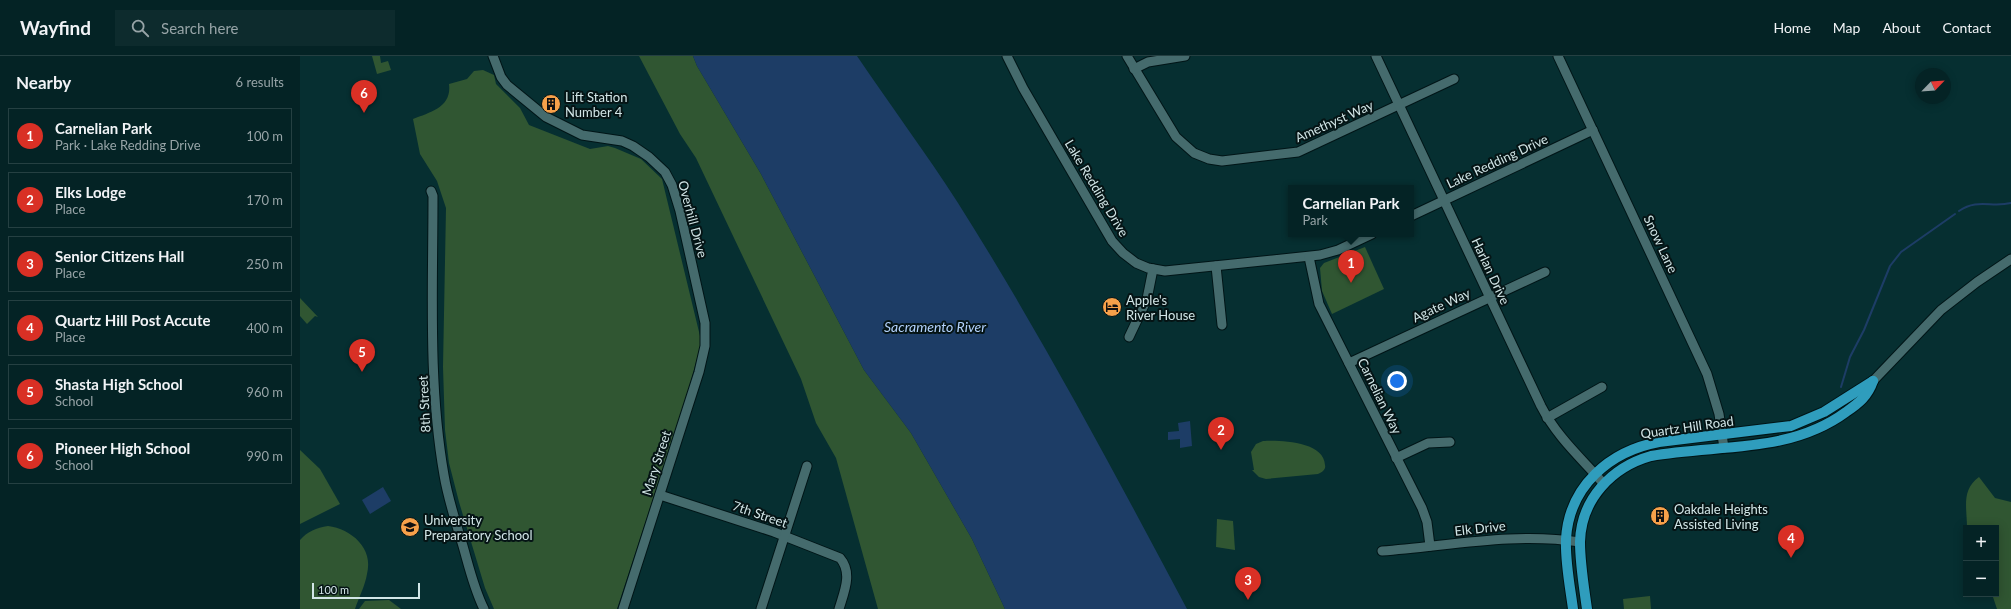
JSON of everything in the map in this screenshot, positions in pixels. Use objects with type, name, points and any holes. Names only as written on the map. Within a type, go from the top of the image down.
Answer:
[{"type":"main road","name":"Quartz Hill Road","points":[[1573,609],[1566,540],[1575,505],[1582,490],[1595,474],[1618,455],[1638,446],[1658,442],[1778,429],[1791,426],[1824,412],[1873,381]]},
{"type":"main road","name":"Quartz Hill Road","points":[[1587,609],[1580,542],[1588,508],[1604,483],[1625,466],[1646,458],[1783,441],[1812,432],[1837,419],[1863,399],[1869,392],[1873,381]]},
{"type":"street","name":"Overhill Drive","points":[[493,56],[501,77],[507,85],[546,117],[582,135],[614,140],[633,146],[649,157],[665,172],[672,185],[680,211],[705,322]]},
{"type":"street","name":"Lake Redding Drive","points":[[1007,56],[1023,88],[1112,241],[1131,260],[1153,269],[1170,271],[1309,257],[1333,252],[1366,237]]},
{"type":"street","name":"Amethyst Way","points":[[1127,56],[1176,137],[1194,153],[1216,161],[1240,160],[1298,152],[1454,79]]},
{"type":"street","points":[[1134,69],[1148,62],[1185,56]]},
{"type":"street","name":"Harlan Drive","points":[[1376,56],[1547,418],[1569,447],[1604,483]]},
{"type":"street","name":"Snow Lane","points":[[1558,56],[1594,130],[1707,374],[1714,395],[1724,448]]},
{"type":"street","name":"Lake Redding Drive","points":[[1414,215],[1594,130]]},
{"type":"street","name":"8th Street","points":[[431,191],[433,196],[433,338],[438,434],[448,494],[477,593],[484,609]]},
{"type":"street","name":"Carnelian Way","points":[[1309,257],[1317,299],[1422,508],[1427,522],[1430,546]]},
{"type":"street","name":"Quartz Hill Road","points":[[1873,381],[1948,303],[2011,260]]},
{"type":"street","points":[[1216,266],[1222,325]]},
{"type":"street","points":[[1128,337],[1147,298],[1153,269]]},
{"type":"street","name":"Agate Way","points":[[1349,363],[1545,272]]},
{"type":"street","name":"Mary Street","points":[[623,609],[701,364],[706,346],[705,322]]},
{"type":"street","points":[[1547,418],[1602,387]]},
{"type":"street","points":[[1396,458],[1428,443],[1450,442]]},
{"type":"street","points":[[761,609],[807,466]]},
{"type":"street","name":"7th Street","points":[[660,495],[774,532],[840,558],[846,566],[848,576],[839,609]]},
{"type":"street","name":"Elk Drive","points":[[1382,551],[1504,538],[1530,537],[1580,542]]},
{"type":"green space","points":[[372,56],[380,56],[381,63],[388,61],[391,70],[377,74]]},
{"type":"green space","points":[[639,56],[693,56],[697,66],[761,174],[864,370],[911,433],[972,539],[1005,609],[878,609],[836,458],[816,423],[801,379],[696,158],[680,134]]},
{"type":"green space","points":[[483,70],[494,75],[496,84],[520,108],[529,125],[590,149],[608,146],[615,148],[641,159],[662,179],[700,336],[700,347],[688,392],[617,609],[494,609],[485,588],[449,463],[445,430],[443,367],[446,208],[437,181],[420,154],[413,119],[439,108],[447,98],[449,84],[467,79],[474,71]]},
{"type":"green space","points":[[1365,247],[1384,289],[1332,314],[1322,291],[1320,268],[1324,263]]},
{"type":"green space","points":[[300,298],[318,317],[315,316],[307,324],[300,316]]},
{"type":"green space","points":[[1263,441],[1289,442],[1309,447],[1317,451],[1323,457],[1325,469],[1318,474],[1266,479],[1259,477],[1252,470],[1254,470],[1251,452],[1256,444]]},
{"type":"green space","points":[[300,450],[320,469],[340,504],[300,524]]},
{"type":"green space","points":[[1979,477],[1995,498],[2011,502],[2011,609],[1997,609],[1993,597],[1999,597],[1999,525],[1967,525],[1966,500],[1967,494],[1973,482]]},
{"type":"green space","points":[[1217,519],[1233,521],[1235,550],[1216,547]]},
{"type":"green space","points":[[328,526],[345,531],[359,541],[364,548],[368,565],[365,583],[355,609],[300,609],[300,540],[312,530]]},
{"type":"green space","points":[[1650,596],[1651,609],[1624,609],[1623,599]]},
{"type":"green space","points":[[389,600],[401,609],[359,609],[365,601]]},
{"type":"water","name":"Sacramento River","points":[[693,56],[857,56],[946,184],[1019,302],[1187,609],[1005,609],[972,539],[911,433],[864,370],[761,174],[697,66]]},
{"type":"water","points":[[1190,421],[1192,446],[1180,448],[1180,439],[1168,440],[1168,432],[1179,431],[1178,423]]},
{"type":"water","points":[[383,487],[391,501],[370,514],[362,500]]},
{"type":"waterway","points":[[1959,211],[1972,205],[1997,205],[2011,203]]},
{"type":"waterway","points":[[1841,387],[1850,357],[1864,330],[1890,266],[1901,252],[1955,214]]},
{"type":"place","name":"Lift Station Number 4","points":[[551,104]]},
{"type":"place","name":"Pioneer High School","points":[[364,113]]},
{"type":"place","name":"Carnelian Park","points":[[1351,283]]},
{"type":"place","name":"Apple's River House","points":[[1112,307]]},
{"type":"place","name":"Shasta High School","points":[[362,372]]},
{"type":"place","name":"Elks Lodge","points":[[1221,450]]},
{"type":"place","name":"Oakdale Heights Assisted Living","points":[[1660,516]]},
{"type":"place","name":"University Preparatory School","points":[[410,527]]},
{"type":"place","name":"Quartz Hill Post Accute","points":[[1791,558]]},
{"type":"place","name":"Senior Citizens Hall","points":[[1248,600]]}]
